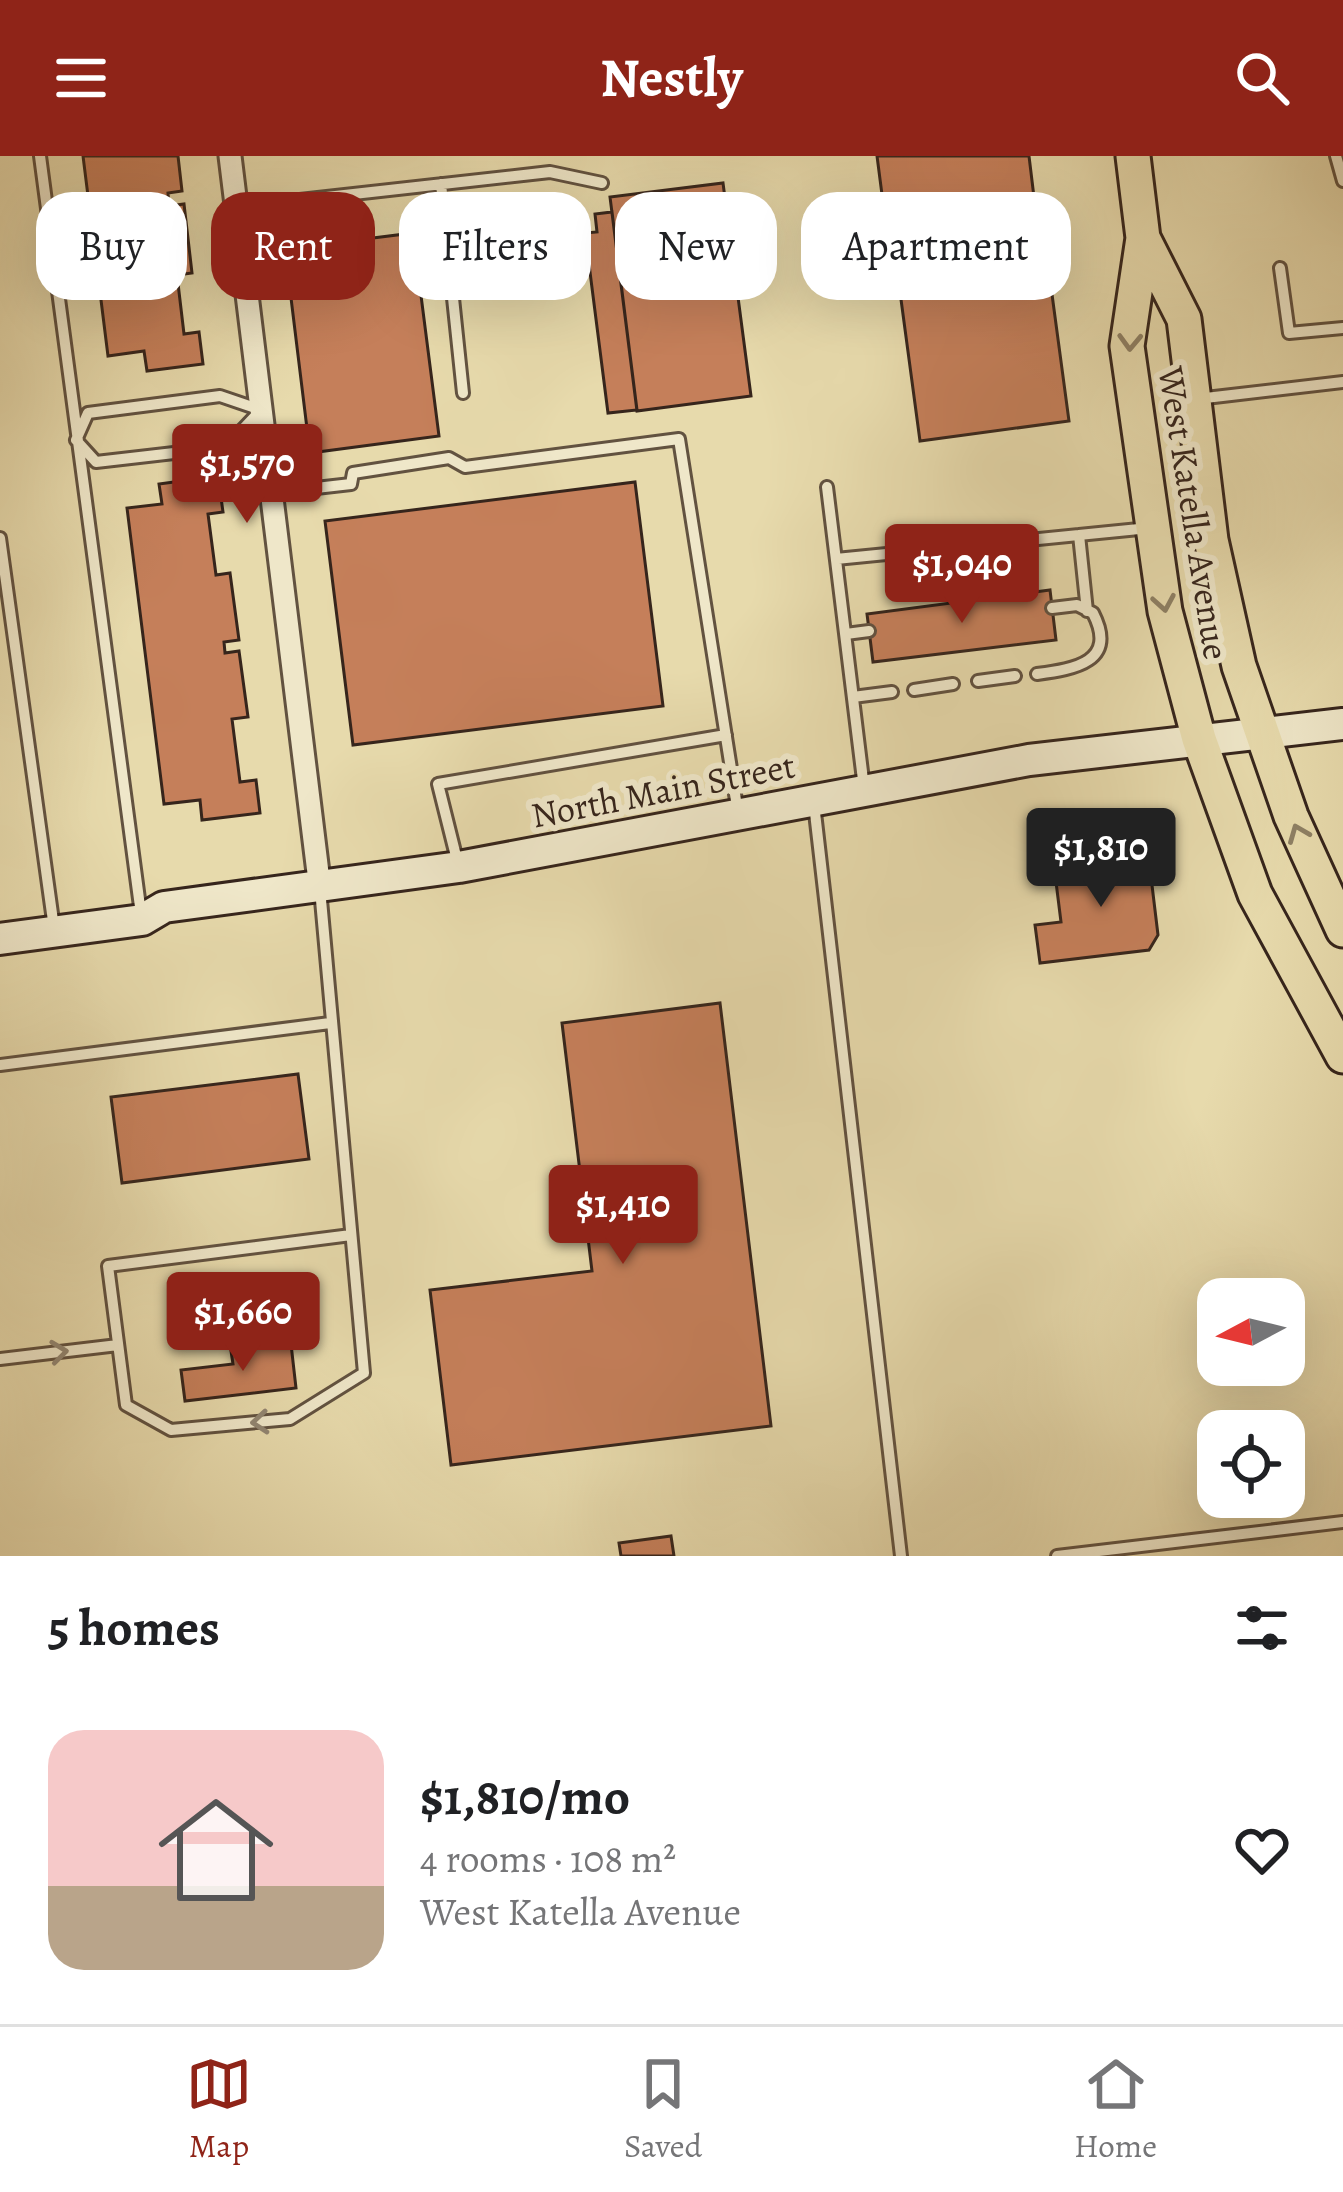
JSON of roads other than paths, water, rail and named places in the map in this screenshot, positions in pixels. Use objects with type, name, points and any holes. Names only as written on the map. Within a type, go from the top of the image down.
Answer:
[{"type":"main road","name":"West Katella Avenue","points":[[1133,156],[1143,238],[1127,346],[1165,611],[1199,740],[1275,938],[1343,1055]]},
{"type":"main road","name":"West Katella Avenue","points":[[1143,238],[1184,319],[1211,540],[1259,734],[1316,878],[1343,930]]},
{"type":"main road","name":"North Main Street","points":[[0,939],[142,920],[164,908],[459,867],[1029,760],[1343,724]]},
{"type":"street","points":[[230,156],[234,192]]},
{"type":"street","points":[[248,300],[320,889]]},
{"type":"lane","points":[[40,156],[142,920]]},
{"type":"lane","points":[[1336,156],[1343,181]]},
{"type":"lane","points":[[370,192],[550,172],[602,183]]},
{"type":"lane","points":[[441,184],[463,393]]},
{"type":"lane","points":[[1280,268],[1288,333],[1343,328]]},
{"type":"lane","points":[[1194,399],[1343,382]]},
{"type":"lane","points":[[220,396],[262,410],[226,447],[96,463],[76,440],[88,413],[220,396]]},
{"type":"lane","points":[[272,493],[351,484],[353,472],[449,458],[465,467],[680,440],[739,815]]},
{"type":"lane","points":[[827,487],[864,792]]},
{"type":"lane","points":[[836,559],[1152,528]]},
{"type":"lane","points":[[1079,535],[1087,610]]},
{"type":"lane","points":[[0,538],[55,932]]},
{"type":"lane","points":[[1037,674],[1088,664],[1098,656],[1099,624],[1087,610],[1077,605],[1052,608]]},
{"type":"lane","points":[[846,634],[869,631]]},
{"type":"lane","points":[[978,681],[1015,676]]},
{"type":"lane","points":[[914,690],[952,684]]},
{"type":"lane","points":[[853,697],[892,692]]},
{"type":"lane","points":[[459,867],[438,784],[726,735]]},
{"type":"lane","points":[[814,801],[901,1556]]},
{"type":"lane","points":[[320,889],[364,1373],[290,1419],[171,1430],[125,1406],[108,1266],[351,1235]]},
{"type":"lane","points":[[0,1065],[330,1023]]},
{"type":"lane","points":[[0,1359],[118,1345]]},
{"type":"lane","points":[[1057,1556],[1343,1522]]}]
